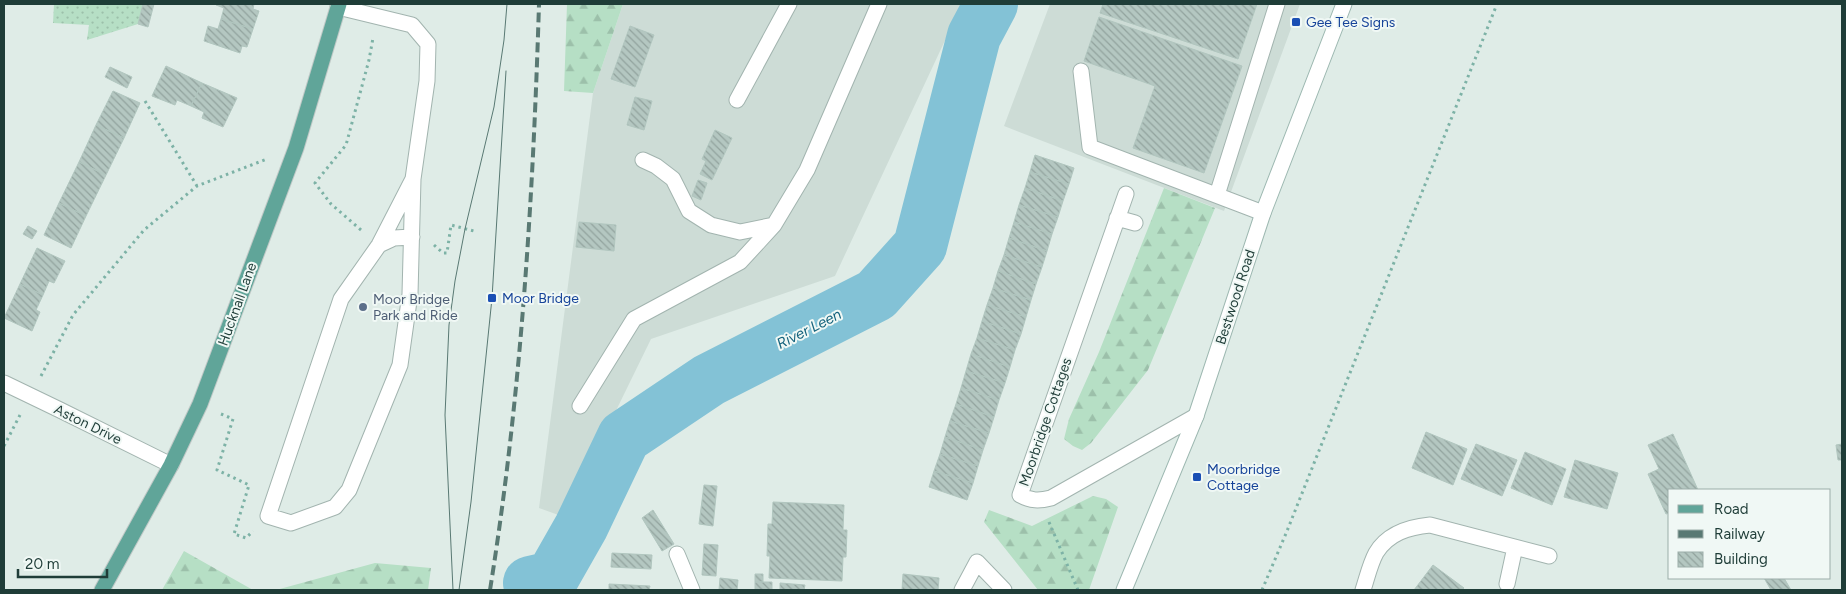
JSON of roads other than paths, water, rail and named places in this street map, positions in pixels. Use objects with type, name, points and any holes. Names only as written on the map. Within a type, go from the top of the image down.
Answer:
[{"type":"main road","name":"Hucknall Lane","points":[[102,590],[171,465],[200,404],[296,148],[339,5]]},
{"type":"street","points":[[737,100],[789,4]]},
{"type":"street","points":[[580,406],[634,319],[740,262],[774,225],[807,170],[879,4]]},
{"type":"street","points":[[1217,195],[1276,4]]},
{"type":"street","name":"Bestwood Road","points":[[1124,590],[1196,416],[1263,213],[1344,4]]},
{"type":"street","points":[[339,5],[412,26],[428,44],[427,81],[413,179],[410,294],[400,365],[349,490],[335,506],[291,523],[268,516],[341,299],[379,245],[413,179]]},
{"type":"street","points":[[1081,71],[1090,147],[1263,213]]},
{"type":"street","points":[[643,160],[656,166],[673,179],[689,211],[711,225],[740,232],[774,225]]},
{"type":"street","name":"Moorbridge Cottages","points":[[1126,194],[1020,495],[1028,500],[1051,498],[1196,416]]},
{"type":"street","points":[[1117,218],[1135,223]]},
{"type":"street","points":[[379,245],[394,238],[412,237]]},
{"type":"street","name":"Aston Drive","points":[[4,383],[171,465]]},
{"type":"street","points":[[1363,590],[1376,553],[1390,537],[1411,527],[1430,525],[1549,556]]},
{"type":"street","points":[[1507,584],[1515,547]]},
{"type":"street","points":[[676,554],[692,590]]},
{"type":"street","points":[[962,590],[977,562],[1004,590]]},
{"type":"waterway","name":"River Leen","points":[[530,583],[552,578],[581,527],[624,437],[709,380],[876,295],[920,246],[974,36],[991,4]]},
{"type":"tram line","points":[[453,590],[445,415],[449,325],[465,229],[494,107],[504,40],[507,4]]},
{"type":"tram line","points":[[459,590],[471,502],[492,298],[506,71]]},
{"type":"railway","points":[[490,590],[501,517],[518,371],[529,224],[539,4]]},
{"type":"place","name":"Gee Tee Signs","points":[[1296,22]]},
{"type":"place","name":"Moor Bridge","points":[[492,298]]},
{"type":"place","name":"Moor Bridge Park and Ride","points":[[363,307]]},
{"type":"place","name":"Moorbridge Cottage","points":[[1197,477]]}]
